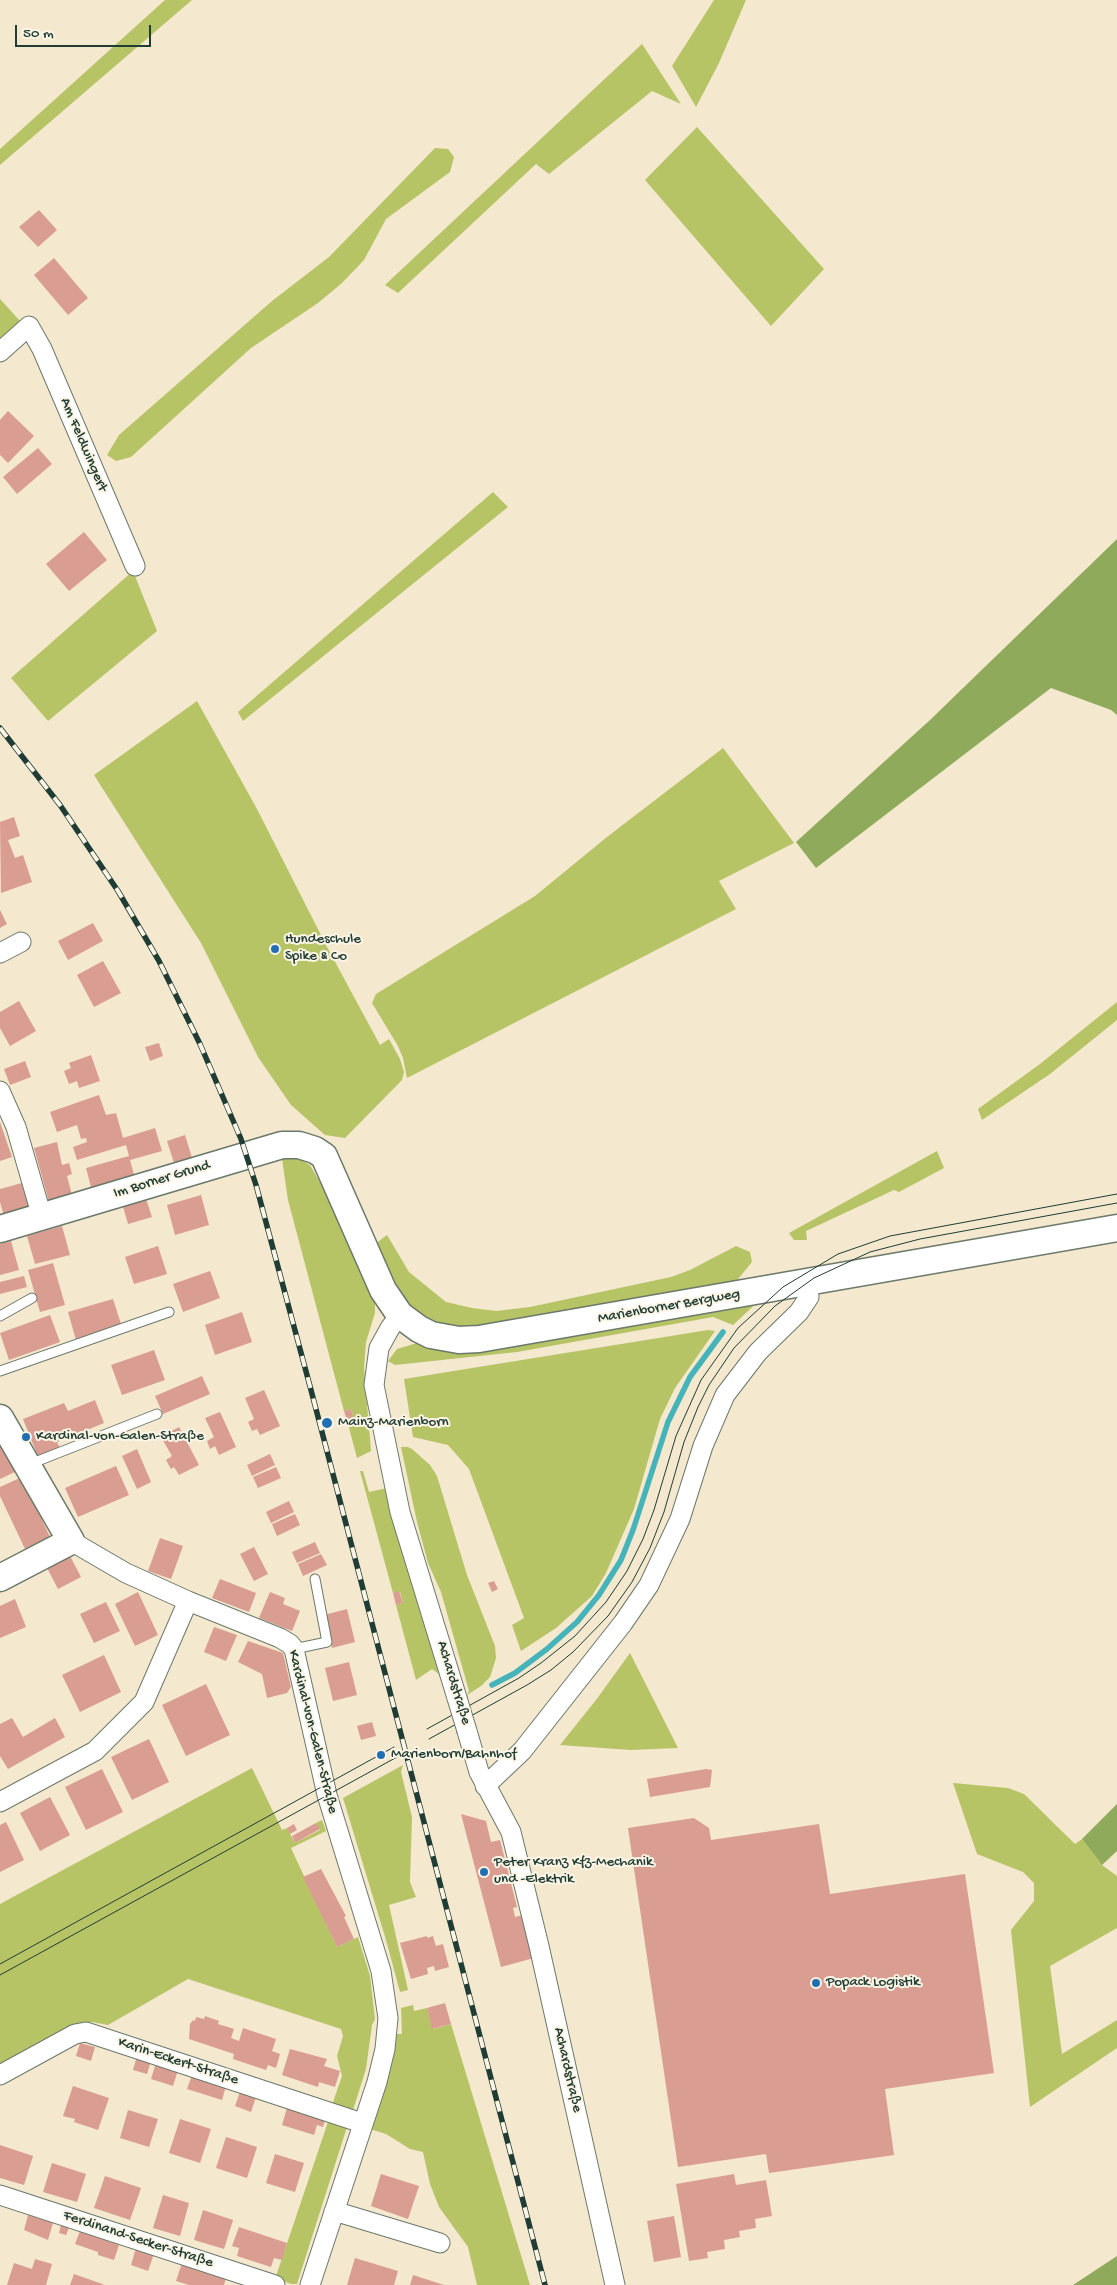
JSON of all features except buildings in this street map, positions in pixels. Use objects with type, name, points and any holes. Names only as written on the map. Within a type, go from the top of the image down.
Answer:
[{"type":"street","name":"Am Feldwingert","points":[[0,352],[29,326],[42,349],[135,566]]},
{"type":"street","points":[[0,953],[21,942]]},
{"type":"street","points":[[0,1091],[16,1127],[42,1217]]},
{"type":"street","name":"Im Borner Grund","points":[[0,1229],[282,1146],[299,1145],[316,1150],[324,1156]]},
{"type":"street","name":"Marienborner Bergweg","points":[[324,1156],[382,1290],[400,1315],[431,1335],[459,1340],[480,1339],[1117,1228]]},
{"type":"street","points":[[485,1786],[522,1751],[623,1623],[649,1585],[680,1519],[703,1446],[725,1395],[758,1352],[799,1312],[809,1297],[808,1283]]},
{"type":"street","name":"Achardstraße","points":[[400,1315],[379,1348],[374,1385],[400,1512],[479,1772],[511,1832],[539,1946],[615,2285]]},
{"type":"street","points":[[0,1418],[71,1541],[0,1578]]},
{"type":"street","name":"Kardinal-von-Galen-Straße","points":[[71,1541],[126,1572],[188,1601],[280,1638],[294,1649],[327,1795],[381,1971],[388,2018],[387,2039],[382,2064],[310,2285]]},
{"type":"street","points":[[0,1802],[95,1751],[144,1702],[188,1601]]},
{"type":"street","name":"Karin-Eckert-Straße","points":[[0,2075],[75,2034],[86,2032],[362,2123]]},
{"type":"street","name":"Ferdinand-Secker-Straße","points":[[0,2195],[275,2285]]},
{"type":"street","points":[[334,2211],[440,2243]]},
{"type":"lane","points":[[0,1316],[32,1298]]},
{"type":"lane","points":[[0,1371],[169,1312]]},
{"type":"lane","points":[[27,1465],[157,1414]]},
{"type":"lane","points":[[294,1649],[327,1642],[315,1578]]},
{"type":"green space","points":[[165,0],[192,0],[0,165],[0,149]]},
{"type":"green space","points":[[714,0],[746,0],[719,63],[696,107],[672,66]]},
{"type":"green space","points":[[642,44],[681,104],[652,91],[549,174],[536,164],[398,293],[385,285]]},
{"type":"green space","points":[[697,127],[824,269],[771,326],[645,180]]},
{"type":"green space","points":[[435,148],[448,149],[454,157],[450,172],[386,219],[364,260],[342,283],[318,303],[251,348],[131,457],[116,461],[107,455],[119,435],[272,301],[329,257]]},
{"type":"green space","points":[[0,299],[21,322],[0,341]]},
{"type":"green space","points":[[493,492],[508,507],[243,721],[238,712]]},
{"type":"green space","points":[[1117,539],[1117,715],[1111,710],[1051,688],[816,868],[796,842],[930,720]]},
{"type":"green space","points":[[133,571],[157,631],[48,721],[11,678]]},
{"type":"green space","points":[[197,701],[257,809],[327,947],[380,1045],[389,1039],[400,1059],[404,1072],[402,1080],[345,1138],[325,1135],[291,1105],[258,1057],[201,943],[94,775]]},
{"type":"green space","points":[[723,748],[794,843],[719,881],[736,909],[407,1078],[403,1058],[398,1046],[372,1003],[376,994],[535,896],[607,837]]},
{"type":"green space","points":[[1117,1002],[1117,1020],[1050,1074],[982,1120],[978,1109],[1040,1064]]},
{"type":"green space","points":[[937,1151],[944,1168],[899,1192],[894,1190],[806,1231],[807,1240],[794,1240],[789,1233]]},
{"type":"green space","points":[[282,1159],[300,1159],[310,1165],[349,1233],[375,1296],[375,1313],[366,1342],[364,1368],[371,1451],[357,1458],[348,1424],[355,1422],[351,1409],[344,1411],[288,1200]]},
{"type":"green space","points":[[387,1235],[409,1272],[446,1302],[496,1311],[530,1307],[671,1277],[690,1270],[736,1246],[750,1252],[752,1262],[734,1284],[488,1331],[442,1327],[416,1314],[399,1297],[374,1245]]},
{"type":"green space","points":[[762,1298],[733,1325],[713,1317],[517,1352],[395,1365],[388,1361],[397,1349],[417,1343],[424,1344]]},
{"type":"green space","points":[[708,1330],[715,1331],[675,1388],[660,1419],[634,1509],[606,1573],[592,1596],[556,1628],[521,1651],[512,1625],[524,1618],[469,1469],[448,1445],[413,1437],[404,1379]]},
{"type":"green space","points":[[401,1447],[412,1449],[430,1465],[437,1476],[467,1575],[495,1646],[496,1658],[490,1677],[481,1686],[467,1695],[469,1691],[441,1592],[428,1563],[417,1522]]},
{"type":"green space","points":[[360,1471],[363,1471],[369,1492],[387,1488],[439,1674],[432,1669],[416,1680],[396,1605],[403,1603],[400,1592],[393,1593]]},
{"type":"green space","points":[[630,1653],[678,1748],[631,1750],[560,1745],[596,1700]]},
{"type":"green space","points":[[403,1765],[401,1772],[412,1817],[410,1882],[416,1897],[389,1905],[408,1990],[400,1992],[343,1798]]},
{"type":"green space","points":[[252,1768],[282,1830],[287,1828],[295,1843],[320,1830],[316,1823],[322,1820],[326,1831],[291,1848],[337,1947],[358,1937],[370,1976],[375,2019],[372,2025],[366,2069],[353,2110],[332,2105],[342,2076],[337,2056],[343,2036],[341,2029],[188,1979],[108,2025],[92,2022],[75,2024],[0,2066],[0,1904]]},
{"type":"green space","points":[[953,1783],[1008,1788],[1024,1794],[1075,1844],[1082,1839],[1102,1865],[1117,1876],[1117,1928],[1050,1966],[1062,2054],[1117,2020],[1117,2048],[1030,2107],[1011,1930],[1034,1901],[1034,1883],[1023,1872],[977,1854]]},
{"type":"green space","points":[[1117,1804],[1117,1851],[1102,1865],[1082,1839]]},
{"type":"green space","points":[[413,2005],[414,2011],[427,2008],[433,2029],[451,2024],[530,2285],[477,2285],[468,2247],[439,2207],[430,2184],[423,2152],[410,2149],[386,2134],[370,2129],[391,2066],[395,2034],[402,2034],[401,2008]]},
{"type":"green space","points":[[329,2119],[347,2127],[297,2284],[292,2284],[275,2279]]},
{"type":"green space","points":[[1117,2256],[1117,2285],[1073,2285]]},
{"type":"waterway","points":[[492,1685],[515,1673],[547,1649],[577,1622],[599,1595],[621,1560],[633,1530],[668,1422],[690,1377],[723,1332]]},
{"type":"tram line","points":[[427,1729],[519,1678],[541,1663],[575,1636],[606,1602],[627,1571],[643,1539],[654,1510],[676,1436],[701,1380],[738,1328],[783,1287],[838,1254],[890,1236],[1117,1194]]},
{"type":"tram line","points":[[429,1739],[551,1670],[573,1652],[608,1616],[632,1582],[650,1548],[664,1512],[684,1442],[709,1385],[734,1348],[775,1306],[814,1278],[870,1252],[920,1239],[1117,1203]]},
{"type":"tram line","points":[[0,1964],[394,1747]]},
{"type":"tram line","points":[[0,1975],[397,1757]]},
{"type":"railway","points":[[0,728],[60,805],[118,891],[159,961],[200,1044],[241,1139],[256,1185],[311,1390],[545,2285]]},
{"type":"place","name":"Hundeschule Spike & Co","points":[[275,949]]},
{"type":"place","name":"Mainz-Marienborn","points":[[327,1423]]},
{"type":"place","name":"Kardinal-von-Galen-Straße","points":[[26,1437]]},
{"type":"place","name":"Marienborn/Bahnhof","points":[[381,1755]]},
{"type":"place","name":"Peter Kranz Kfz-Mechanik und -Elektrik","points":[[484,1872]]},
{"type":"place","name":"Popack Logistik","points":[[816,1983]]}]
